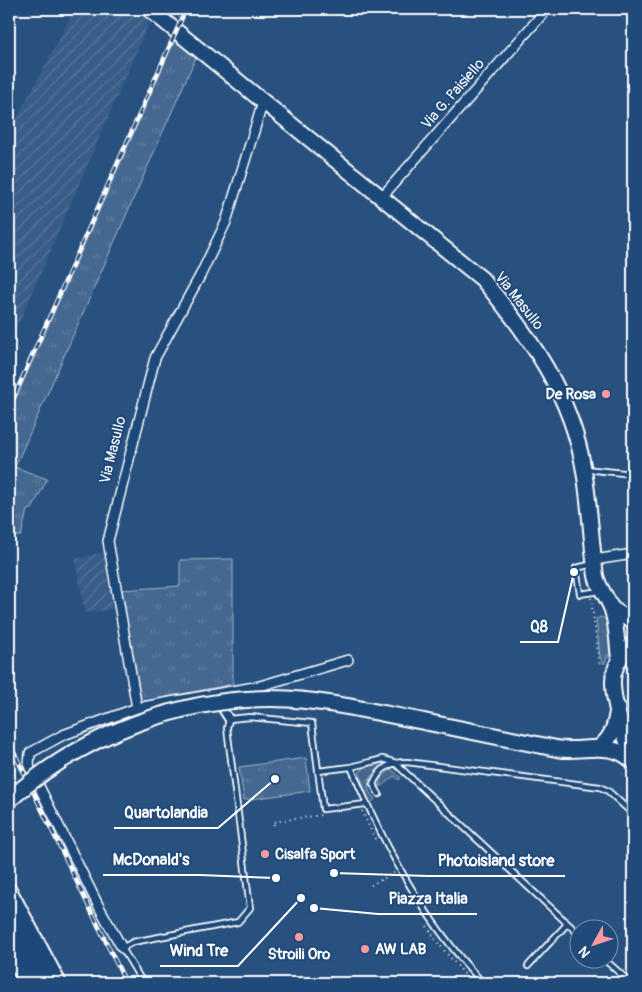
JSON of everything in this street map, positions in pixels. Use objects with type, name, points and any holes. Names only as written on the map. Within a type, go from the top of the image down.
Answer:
[{"type":"highway","points":[[9,800],[43,772],[120,729],[198,705],[244,700],[287,699],[327,704],[558,749],[600,748],[619,750],[633,761]]},
{"type":"highway","points":[[600,748],[610,738],[614,729],[618,708]]},
{"type":"highway","points":[[9,891],[58,983]]},
{"type":"highway","points":[[9,923],[44,983]]},
{"type":"highway","points":[[9,944],[27,983]]},
{"type":"main road","name":"Via Masullo","points":[[149,9],[482,279],[516,320],[551,374],[571,421],[584,469],[595,562],[596,592],[611,608],[618,634],[619,659],[613,675],[618,708],[633,756]]},
{"type":"main road","points":[[611,608],[633,622]]},
{"type":"main road","points":[[619,659],[633,644]]},
{"type":"street","name":"Via G. Paisiello","points":[[381,198],[547,9]]},
{"type":"street","name":"Via Masullo","points":[[137,708],[108,541],[155,358],[200,276],[226,222],[263,102]]},
{"type":"street","points":[[595,562],[633,554]]},
{"type":"street","points":[[122,948],[98,905],[28,760],[32,751],[64,735],[137,708],[260,686],[348,660]]},
{"type":"street","points":[[213,693],[229,719]]},
{"type":"lane","points":[[584,469],[633,474]]},
{"type":"lane","points":[[595,562],[576,568],[580,594],[596,592]]},
{"type":"lane","points":[[143,983],[122,948],[133,942],[238,922],[250,908],[227,728],[229,719],[250,717],[312,723],[323,809],[366,804]]},
{"type":"lane","points":[[318,771],[351,767],[383,759],[394,762],[600,787],[608,791],[633,814]]},
{"type":"lane","points":[[379,794],[373,784],[377,775],[394,762]]},
{"type":"lane","points":[[394,762],[570,927]]},
{"type":"lane","points":[[351,767],[366,804],[392,857],[426,912],[452,947],[483,983]]},
{"type":"lane","points":[[528,966],[567,924]]},
{"type":"lane","points":[[616,970],[631,983]]},
{"type":"path","points":[[596,592],[600,668]]},
{"type":"path","points":[[362,810],[381,848]]},
{"type":"path","points":[[274,825],[273,822],[323,815]]},
{"type":"path","points":[[371,885],[394,873],[397,877]]},
{"type":"path","points":[[423,920],[437,942],[472,983]]},
{"type":"shaded area","points":[[75,9],[141,9],[151,18],[9,346],[9,141],[18,116]]},
{"type":"shaded area","points":[[104,552],[113,609],[85,613],[75,559]]},
{"type":"green space","points":[[175,40],[196,57],[15,467],[47,479],[32,509],[27,510],[21,536],[9,536],[9,414]]},
{"type":"green space","points":[[233,559],[233,684],[146,701],[140,699],[121,590],[180,586],[180,560]]},
{"type":"green space","points":[[601,617],[610,622],[615,644],[604,664],[600,657],[596,619]]},
{"type":"green space","points":[[306,758],[310,791],[244,800],[239,767]]},
{"type":"green space","points":[[384,763],[373,774],[368,783],[370,794],[375,799],[370,804],[359,773],[366,766]]},
{"type":"green space","points":[[391,769],[401,778],[399,780],[394,776],[379,788],[380,779]]},
{"type":"railway","points":[[9,408],[186,9]]},
{"type":"railway","points":[[9,742],[126,983]]},
{"type":"place","name":"De Rosa","points":[[606,394]]},
{"type":"place","name":"Q8","points":[[574,572]]},
{"type":"place","name":"Quartolandia","points":[[275,779]]},
{"type":"place","name":"Cisalfa Sport","points":[[265,854]]},
{"type":"place","name":"Photoisland store","points":[[334,873]]},
{"type":"place","name":"McDonald's","points":[[276,878]]},
{"type":"place","name":"Wind Tre","points":[[301,898]]},
{"type":"place","name":"Piazza Italia","points":[[314,908]]},
{"type":"place","name":"Stroili Oro","points":[[299,937]]},
{"type":"place","name":"AW LAB","points":[[365,949]]}]
